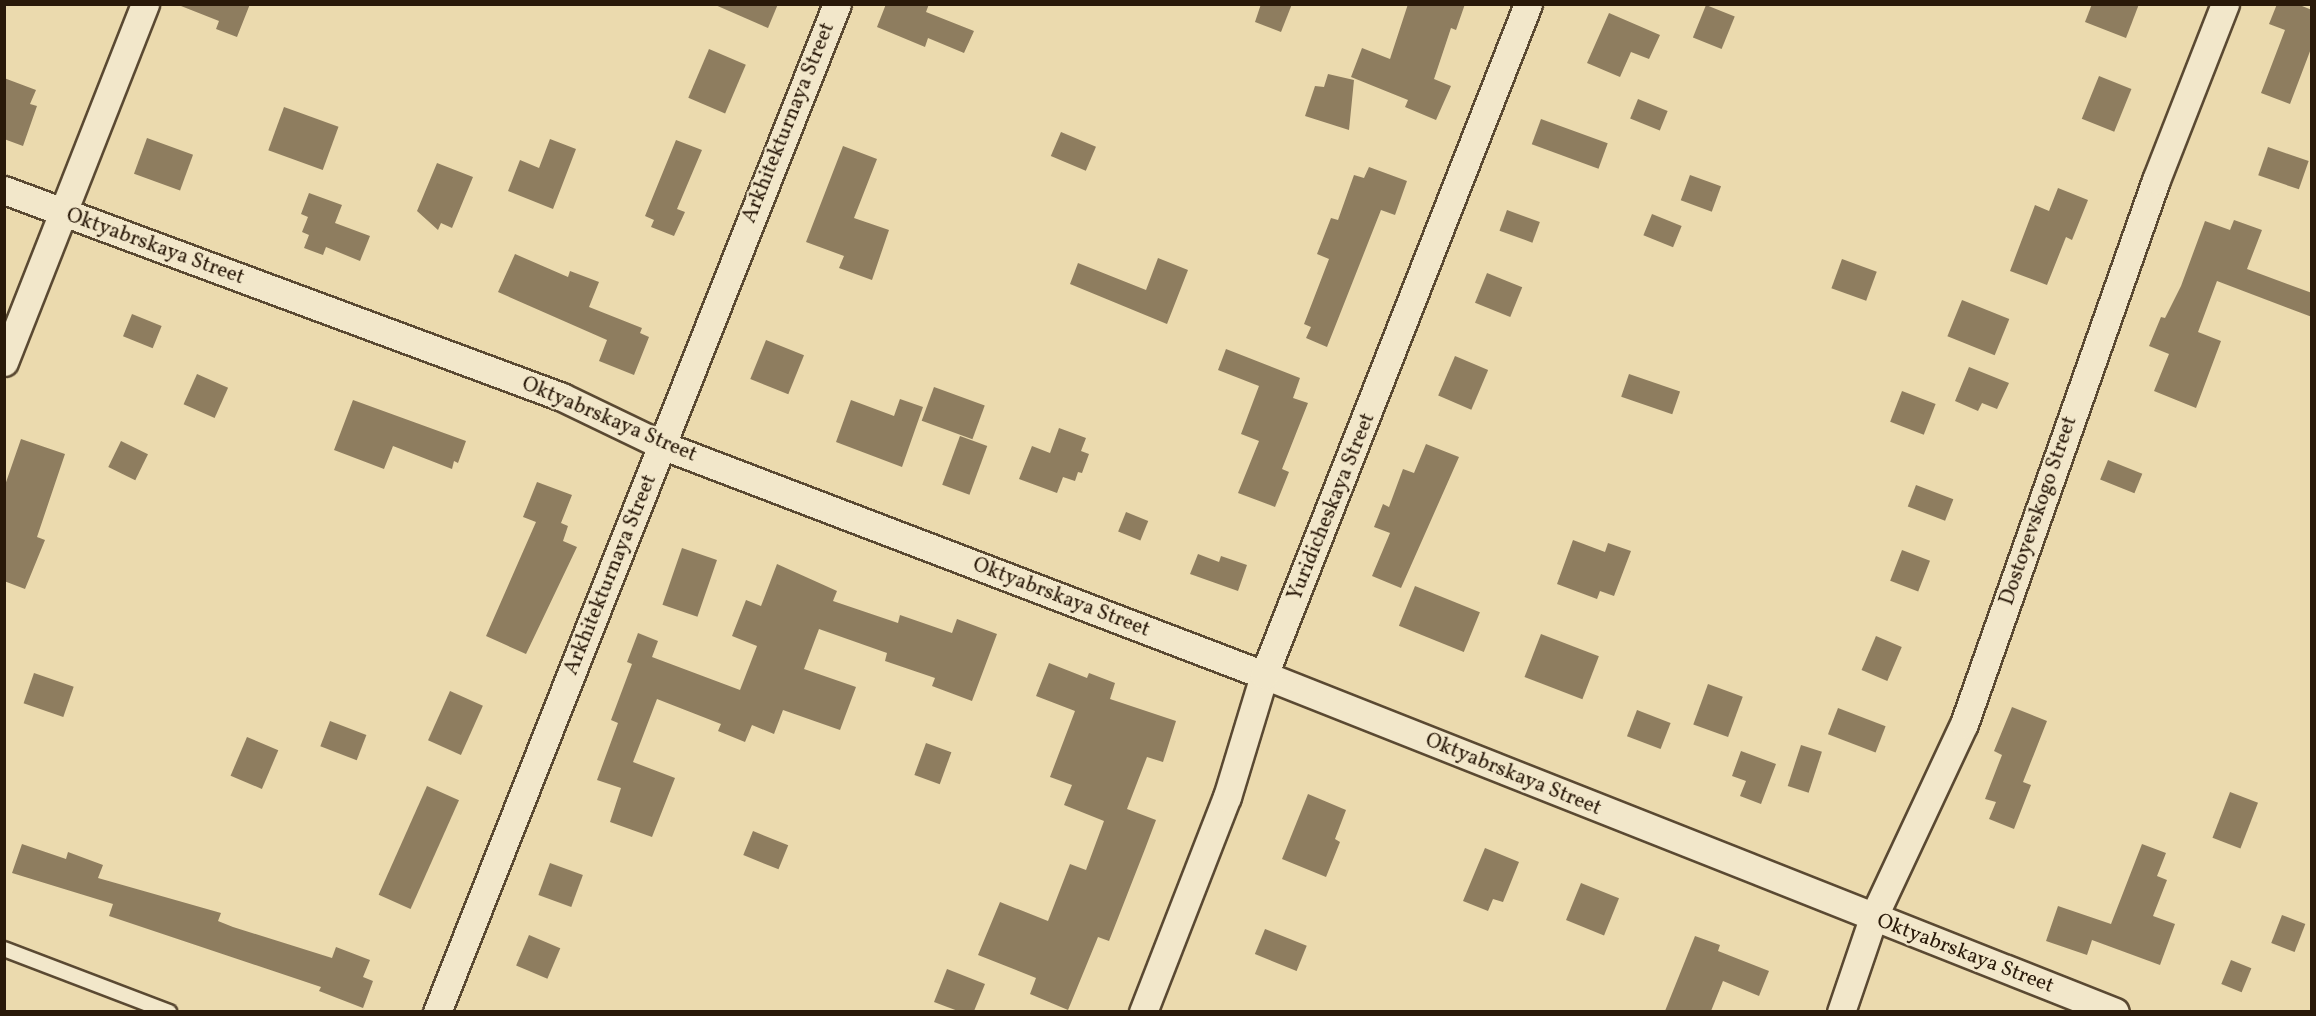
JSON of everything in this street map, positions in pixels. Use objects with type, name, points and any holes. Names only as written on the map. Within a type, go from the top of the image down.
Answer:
[{"type":"street","points":[[4,362],[65,214],[146,4]]},
{"type":"street","name":"Arkhitekturnaya Street","points":[[437,1011],[495,858],[664,446],[837,4]]},
{"type":"street","name":"Yuridicheskaya Street","points":[[1143,1011],[1227,797],[1264,675],[1528,4]]},
{"type":"street","name":"Dostoyevskogo Street","points":[[1841,1011],[1873,918],[1964,724],[2156,180],[2225,4]]},
{"type":"street","name":"Oktyabrskaya Street","points":[[4,190],[561,397],[664,446],[1264,675],[1873,918],[2115,1011]]},
{"type":"lane","points":[[4,949],[169,1011]]},
{"type":"building","points":[[250,4],[237,37],[216,29],[219,21],[181,6]]},
{"type":"building","points":[[713,4],[778,4],[768,28]]},
{"type":"building","points":[[886,4],[929,4],[926,12],[974,31],[964,53],[928,38],[925,47],[877,27]]},
{"type":"building","points":[[1261,4],[1292,4],[1281,32],[1255,22]]},
{"type":"building","points":[[1408,4],[1465,4],[1456,30],[1451,28],[1434,79],[1451,86],[1436,120],[1405,107],[1408,100],[1351,77],[1362,48],[1390,59]]},
{"type":"building","points":[[2092,4],[2139,4],[2126,38],[2085,22]]},
{"type":"building","points":[[2277,4],[2297,4],[2312,10],[2312,46],[2290,104],[2261,93],[2285,30],[2269,24]]},
{"type":"building","points":[[1706,5],[1735,17],[1722,49],[1693,37]]},
{"type":"building","points":[[1609,13],[1660,35],[1649,59],[1631,52],[1620,77],[1587,63]]},
{"type":"building","points":[[709,49],[746,65],[725,113],[688,98]]},
{"type":"building","points":[[1328,74],[1354,80],[1349,130],[1305,116],[1315,86],[1324,87]]},
{"type":"building","points":[[2099,76],[2131,89],[2114,132],[2082,119]]},
{"type":"building","points":[[4,78],[36,90],[30,104],[37,106],[23,146],[4,139]]},
{"type":"building","points":[[1638,99],[1668,111],[1660,130],[1630,118]]},
{"type":"building","points":[[284,107],[339,127],[323,170],[268,150]]},
{"type":"building","points":[[1541,119],[1608,143],[1598,169],[1532,144]]},
{"type":"building","points":[[1061,132],[1096,147],[1086,171],[1051,156]]},
{"type":"building","points":[[147,138],[193,155],[180,190],[134,174]]},
{"type":"building","points":[[550,139],[576,149],[553,209],[508,191],[520,160],[539,168]]},
{"type":"building","points":[[676,140],[702,150],[677,209],[685,212],[674,236],[651,227],[654,220],[645,216]]},
{"type":"building","points":[[843,146],[877,159],[854,218],[889,230],[872,280],[839,268],[844,256],[806,242]]},
{"type":"building","points":[[2268,147],[2309,161],[2299,189],[2258,175]]},
{"type":"building","points":[[437,163],[473,177],[452,228],[441,223],[438,230],[417,211]]},
{"type":"building","points":[[1369,167],[1407,181],[1395,215],[1381,210],[1327,347],[1306,338],[1311,327],[1304,324],[1329,259],[1317,254],[1331,218],[1338,220],[1354,175],[1364,178]]},
{"type":"building","points":[[1690,175],[1721,186],[1712,212],[1681,200]]},
{"type":"building","points":[[2058,188],[2088,200],[2072,240],[2066,237],[2047,285],[2010,271],[2035,205],[2049,211]]},
{"type":"building","points":[[309,193],[342,205],[335,223],[370,236],[360,261],[326,247],[323,255],[304,248],[309,235],[302,232],[308,217],[301,214]]},
{"type":"building","points":[[1507,210],[1540,222],[1532,243],[1499,231]]},
{"type":"building","points":[[1652,214],[1682,226],[1673,247],[1643,235]]},
{"type":"building","points":[[2234,220],[2262,230],[2247,269],[2312,293],[2312,317],[2217,281],[2198,332],[2221,341],[2196,408],[2154,391],[2169,354],[2149,346],[2161,317],[2165,318],[2181,286],[2205,221],[2230,230]]},
{"type":"building","points":[[515,254],[568,277],[570,271],[599,282],[589,307],[642,328],[640,333],[649,337],[634,375],[599,361],[607,340],[498,292]]},
{"type":"building","points":[[1158,258],[1188,270],[1167,324],[1070,284],[1078,263],[1146,290]]},
{"type":"building","points":[[1842,259],[1877,272],[1866,301],[1831,288]]},
{"type":"building","points":[[1487,273],[1522,287],[1510,317],[1475,303]]},
{"type":"building","points":[[1962,300],[2009,319],[1995,355],[1947,336]]},
{"type":"building","points":[[132,314],[162,326],[153,348],[123,336]]},
{"type":"building","points":[[766,340],[804,355],[788,394],[750,379]]},
{"type":"building","points":[[1226,349],[1300,378],[1293,398],[1308,403],[1282,469],[1289,472],[1275,507],[1238,493],[1259,441],[1241,434],[1259,386],[1218,370]]},
{"type":"building","points":[[1455,356],[1488,370],[1471,410],[1438,396]]},
{"type":"building","points":[[1969,367],[2009,383],[1997,409],[1982,403],[1978,411],[1955,401]]},
{"type":"building","points":[[197,374],[228,388],[215,418],[184,404]]},
{"type":"building","points":[[1629,374],[1680,392],[1672,414],[1621,397]]},
{"type":"building","points":[[934,387],[985,405],[972,439],[922,421]]},
{"type":"building","points":[[1902,391],[1936,404],[1924,435],[1890,422]]},
{"type":"building","points":[[900,399],[923,407],[902,467],[836,442],[851,400],[894,416]]},
{"type":"building","points":[[353,400],[466,441],[458,463],[454,461],[452,469],[393,446],[384,469],[334,450]]},
{"type":"building","points":[[1059,428],[1086,438],[1081,451],[1089,454],[1082,473],[1078,472],[1075,481],[1063,477],[1057,493],[1019,479],[1032,446],[1050,453]]},
{"type":"building","points":[[960,436],[987,446],[969,495],[942,485]]},
{"type":"building","points":[[21,439],[65,454],[37,537],[45,540],[25,589],[4,581],[4,488]]},
{"type":"building","points":[[121,441],[148,454],[135,480],[108,467]]},
{"type":"building","points":[[1426,444],[1459,457],[1401,588],[1372,576],[1390,533],[1374,527],[1383,504],[1389,507],[1403,469],[1414,473]]},
{"type":"building","points":[[2108,460],[2142,474],[2134,493],[2100,479]]},
{"type":"building","points":[[537,482],[572,495],[561,523],[568,526],[563,541],[577,547],[526,654],[486,636],[536,522],[523,517]]},
{"type":"building","points":[[1916,485],[1953,499],[1945,521],[1908,506]]},
{"type":"building","points":[[1126,512],[1148,521],[1140,540],[1118,531]]},
{"type":"building","points":[[1573,540],[1605,552],[1608,543],[1631,551],[1614,596],[1600,591],[1597,599],[1557,584]]},
{"type":"building","points":[[682,548],[717,560],[697,617],[662,605]]},
{"type":"building","points":[[1902,550],[1930,561],[1918,592],[1890,581]]},
{"type":"building","points":[[1198,554],[1219,562],[1221,556],[1247,565],[1238,591],[1190,574]]},
{"type":"building","points":[[777,564],[837,591],[833,601],[898,623],[900,615],[952,633],[957,619],[997,634],[972,701],[932,686],[935,678],[885,661],[887,653],[819,629],[804,669],[856,687],[840,730],[783,710],[774,734],[752,725],[745,742],[718,731],[721,724],[657,699],[633,762],[675,778],[652,837],[610,822],[621,788],[597,780],[618,723],[611,720],[632,664],[627,662],[638,633],[658,641],[652,657],[740,690],[757,646],[732,636],[746,600],[761,606]]},
{"type":"building","points":[[1415,586],[1480,612],[1464,652],[1399,626]]},
{"type":"building","points":[[1541,634],[1599,656],[1582,699],[1525,677]]},
{"type":"building","points":[[1876,636],[1902,647],[1887,681],[1862,670]]},
{"type":"building","points":[[1049,663],[1087,678],[1089,673],[1115,683],[1110,699],[1176,721],[1163,762],[1147,757],[1127,809],[1156,820],[1109,941],[1098,937],[1068,1010],[1030,994],[1036,978],[978,955],[1000,902],[1048,921],[1070,864],[1086,870],[1104,821],[1064,805],[1072,785],[1050,777],[1075,711],[1036,696]]},
{"type":"building","points":[[34,673],[74,687],[63,717],[24,703]]},
{"type":"building","points":[[1708,684],[1743,697],[1728,737],[1693,724]]},
{"type":"building","points":[[450,691],[483,706],[461,755],[428,740]]},
{"type":"building","points":[[2012,707],[2047,721],[2023,782],[2031,785],[2014,829],[1989,819],[1996,802],[1985,799],[2002,755],[1994,751]]},
{"type":"building","points":[[1838,708],[1886,726],[1876,752],[1828,734]]},
{"type":"building","points":[[1637,710],[1671,723],[1661,749],[1627,736]]},
{"type":"building","points":[[330,721],[366,735],[357,760],[320,746]]},
{"type":"building","points":[[247,737],[278,750],[262,789],[231,776]]},
{"type":"building","points":[[926,743],[951,752],[940,784],[914,775]]},
{"type":"building","points":[[1801,745],[1822,752],[1809,793],[1788,786]]},
{"type":"building","points":[[1741,751],[1776,764],[1761,804],[1740,796],[1746,781],[1732,776]]},
{"type":"building","points":[[427,786],[459,800],[411,909],[379,895]]},
{"type":"building","points":[[2230,792],[2258,803],[2240,848],[2212,838]]},
{"type":"building","points":[[1308,794],[1346,810],[1335,839],[1340,842],[1326,877],[1282,859]]},
{"type":"building","points":[[753,831],[788,845],[778,869],[743,855]]},
{"type":"building","points":[[22,844],[66,859],[68,852],[103,865],[98,878],[221,913],[218,921],[233,927],[332,958],[336,947],[370,960],[363,977],[373,981],[363,1008],[319,991],[321,987],[109,916],[113,904],[12,873]]},
{"type":"building","points":[[2142,844],[2166,853],[2157,876],[2167,880],[2153,916],[2175,924],[2160,965],[2092,940],[2087,955],[2046,941],[2058,906],[2111,924]]},
{"type":"building","points":[[1485,848],[1519,862],[1503,902],[1493,899],[1488,911],[1463,901]]},
{"type":"building","points":[[550,863],[583,875],[571,907],[538,895]]},
{"type":"building","points":[[1581,883],[1619,898],[1604,935],[1566,920]]},
{"type":"building","points":[[2282,915],[2305,924],[2295,952],[2271,943]]},
{"type":"building","points":[[1265,929],[1307,946],[1297,971],[1255,954]]},
{"type":"building","points":[[529,935],[560,948],[547,979],[516,965]]},
{"type":"building","points":[[1695,936],[1720,945],[1718,951],[1769,971],[1759,996],[1723,981],[1711,1011],[1665,1011]]},
{"type":"building","points":[[2231,960],[2251,968],[2242,992],[2221,984]]},
{"type":"building","points":[[947,969],[985,984],[974,1011],[958,1011],[934,1002]]}]
